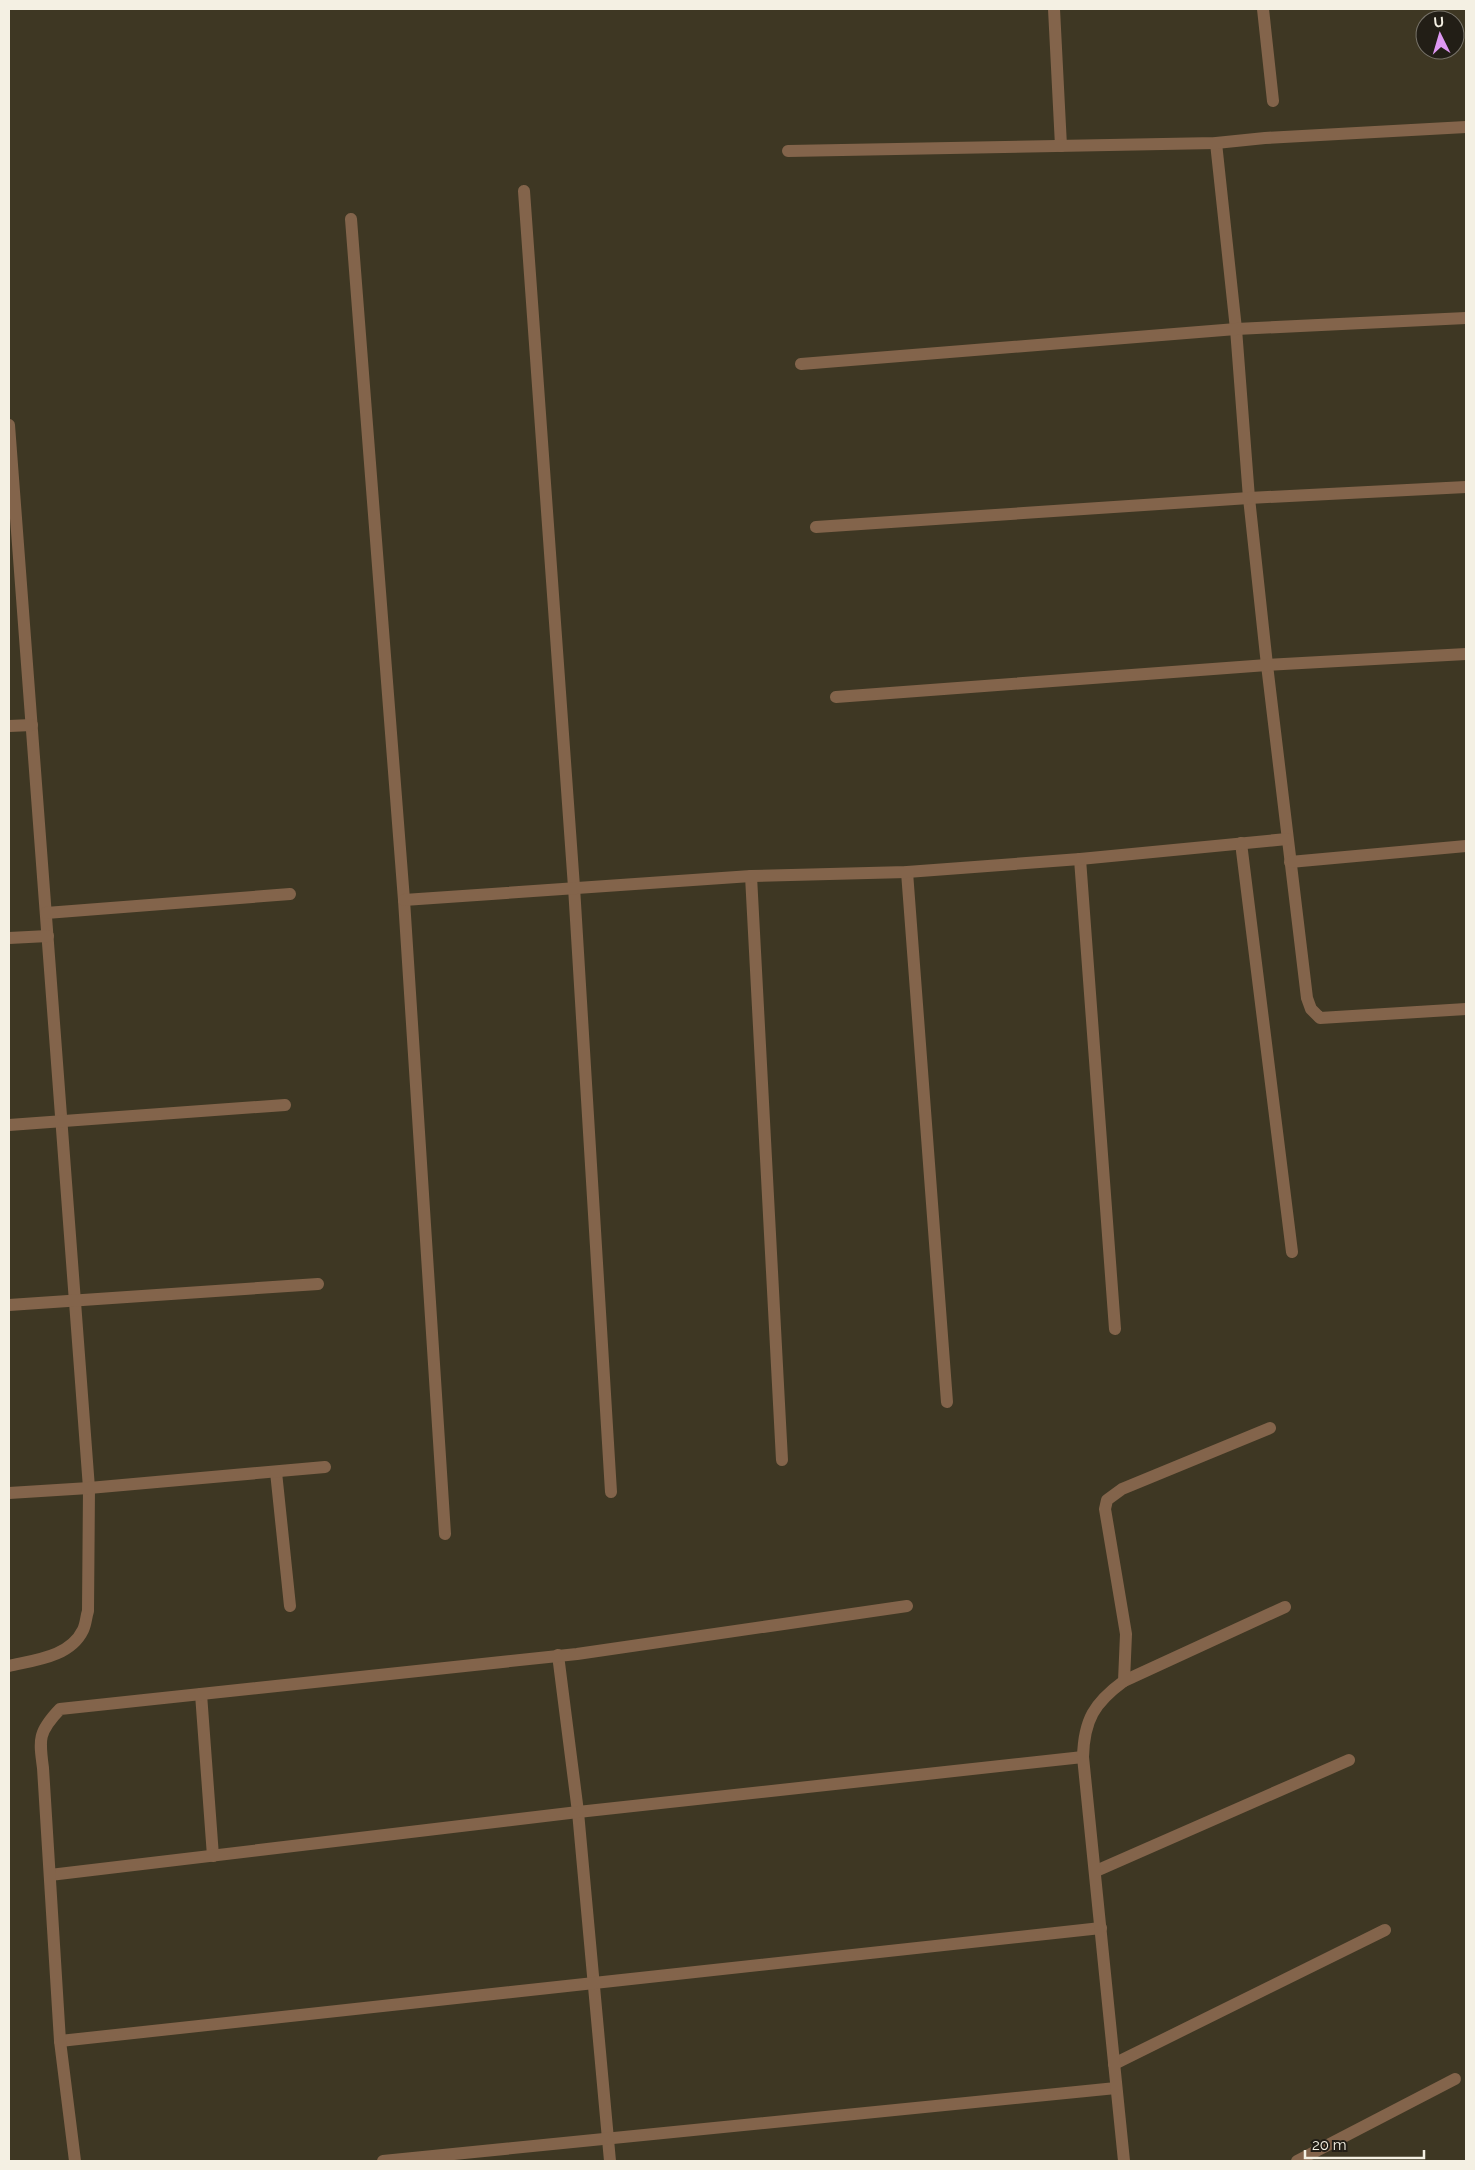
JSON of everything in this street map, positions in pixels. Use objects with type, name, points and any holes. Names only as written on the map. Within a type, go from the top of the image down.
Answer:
[{"type":"street","points":[[1054,9],[1061,146]]},
{"type":"street","points":[[1263,9],[1273,102]]},
{"type":"street","points":[[788,150],[1216,143],[1265,138],[1466,127]]},
{"type":"street","points":[[1216,143],[1236,329],[1249,498],[1267,665],[1306,991],[1311,1009],[1320,1018],[1466,1009]]},
{"type":"street","points":[[524,191],[574,887],[612,1492]]},
{"type":"street","points":[[351,219],[404,900],[445,1534]]},
{"type":"street","points":[[801,364],[1236,329],[1466,318]]},
{"type":"street","points":[[9,425],[12,523],[32,724],[89,1488],[88,1611],[83,1630],[73,1644],[57,1654],[9,1666]]},
{"type":"street","points":[[816,527],[1249,498],[1466,487]]},
{"type":"street","points":[[836,697],[1267,665],[1466,654]]},
{"type":"street","points":[[9,726],[32,724]]},
{"type":"street","points":[[404,900],[751,876],[907,872],[1080,859],[1287,839]]},
{"type":"street","points":[[1241,843],[1292,1252]]},
{"type":"street","points":[[1290,862],[1466,846]]},
{"type":"street","points":[[1080,859],[1115,1328]]},
{"type":"street","points":[[907,872],[947,1402]]},
{"type":"street","points":[[751,876],[782,1460]]},
{"type":"street","points":[[46,913],[290,894]]},
{"type":"street","points":[[9,938],[48,936]]},
{"type":"street","points":[[9,1125],[285,1105]]},
{"type":"street","points":[[9,1305],[318,1284]]},
{"type":"street","points":[[1124,1682],[1126,1634],[1105,1509],[1107,1500],[1122,1489],[1270,1428]]},
{"type":"street","points":[[9,1493],[326,1468]]},
{"type":"street","points":[[276,1472],[290,1606]]},
{"type":"street","points":[[75,2161],[60,2041],[50,1876],[39,1741],[47,1722],[60,1709],[558,1655],[907,1606]]},
{"type":"street","points":[[1124,2161],[1083,1757],[1084,1734],[1093,1712],[1108,1693],[1124,1682],[1285,1607]]},
{"type":"street","points":[[558,1655],[578,1812],[610,2161]]},
{"type":"street","points":[[201,1694],[213,1856]]},
{"type":"street","points":[[50,1876],[578,1812],[1083,1757]]},
{"type":"street","points":[[1096,1871],[1349,1760]]},
{"type":"street","points":[[60,2041],[1101,1928]]},
{"type":"street","points":[[1114,2064],[1384,1930]]},
{"type":"street","points":[[1296,2161],[1454,2079]]},
{"type":"street","points":[[383,2161],[1116,2088]]}]
